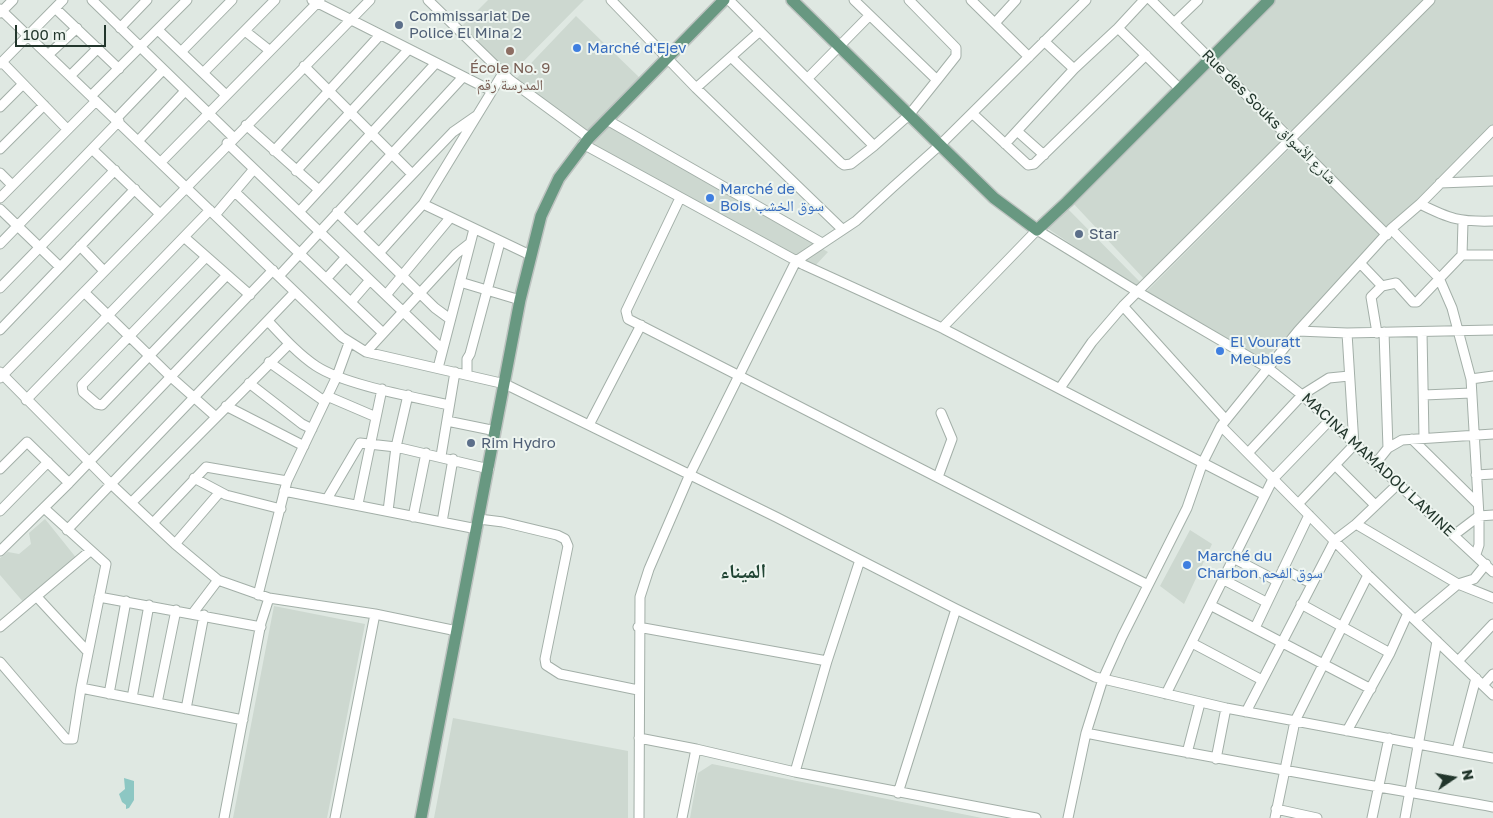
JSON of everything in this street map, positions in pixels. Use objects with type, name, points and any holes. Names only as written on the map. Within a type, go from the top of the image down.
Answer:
[{"type":"main road","points":[[421,818],[520,300],[541,216],[551,193],[586,141],[724,0]]},
{"type":"main road","points":[[792,0],[994,198],[1036,230],[1268,0]]},
{"type":"street","points":[[13,0],[1,11],[139,140],[349,343],[366,352],[505,384],[690,474],[1067,664],[1103,679],[1200,703],[1493,758]]},
{"type":"street","points":[[63,0],[1,63],[67,129]]},
{"type":"street","points":[[92,0],[208,114],[254,169],[442,349]]},
{"type":"street","points":[[133,0],[141,7]]},
{"type":"street","points":[[120,28],[148,0]]},
{"type":"street","points":[[0,198],[67,129],[119,69],[187,0]]},
{"type":"street","points":[[181,52],[232,0]]},
{"type":"street","points":[[203,73],[275,0]]},
{"type":"street","points":[[370,0],[230,140],[84,292],[1,375],[110,483],[175,544],[218,580],[269,598],[375,614],[457,631]]},
{"type":"street","points":[[428,0],[503,74],[586,141],[680,198],[796,261],[942,328],[1265,495]]},
{"type":"street","points":[[611,0],[696,88],[842,230]]},
{"type":"street","points":[[729,0],[874,146]]},
{"type":"street","points":[[854,0],[937,80]]},
{"type":"street","points":[[731,57],[844,165],[851,164],[908,115],[956,56],[956,48],[909,0]]},
{"type":"street","points":[[971,0],[1029,56]]},
{"type":"street","points":[[995,23],[1016,0]]},
{"type":"street","points":[[638,818],[638,627],[640,597],[649,569],[690,474],[738,374],[796,261],[856,221],[940,145],[1086,0]]},
{"type":"street","points":[[1004,144],[1074,69],[1118,28],[1144,0]]},
{"type":"street","name":"Rue des Souks شارع الأسواق","points":[[1151,0],[1292,140],[1439,278]]},
{"type":"street","points":[[1174,23],[1198,0]]},
{"type":"street","points":[[1060,388],[1092,342],[1124,306],[1430,0]]},
{"type":"street","points":[[161,162],[316,1],[462,78],[492,91]]},
{"type":"street","points":[[55,8],[119,69]]},
{"type":"street","points":[[808,78],[869,16]]},
{"type":"street","points":[[48,55],[76,28]]},
{"type":"street","points":[[1118,28],[1180,89]]},
{"type":"street","points":[[158,30],[226,95]]},
{"type":"street","points":[[245,30],[269,50]]},
{"type":"street","points":[[696,88],[760,31]]},
{"type":"street","points":[[274,151],[380,35]]},
{"type":"street","points":[[1044,41],[1074,69]]},
{"type":"street","points":[[70,76],[98,48]]},
{"type":"street","points":[[296,171],[408,50]]},
{"type":"street","points":[[972,113],[1028,165],[1034,164],[1146,55]]},
{"type":"street","points":[[299,212],[436,64]]},
{"type":"street","points":[[304,66],[412,174]]},
{"type":"street","points":[[0,244],[93,150],[162,70]]},
{"type":"street","points":[[380,252],[423,204],[503,74]]},
{"type":"street","points":[[2,545],[69,483],[250,295],[300,252],[462,78]]},
{"type":"street","points":[[0,107],[23,84]]},
{"type":"street","points":[[139,140],[184,92]]},
{"type":"street","points":[[0,149],[44,105]]},
{"type":"street","points":[[358,232],[434,151],[462,124],[476,116]]},
{"type":"street","points":[[607,120],[822,243]]},
{"type":"street","points":[[246,125],[319,190]]},
{"type":"street","points":[[1068,818],[1086,733],[1103,679],[1187,508],[1204,462],[1223,423],[1298,331],[1360,263],[1493,130]]},
{"type":"street","points":[[1017,131],[1044,155]]},
{"type":"street","points":[[93,150],[160,214]]},
{"type":"street","points":[[434,151],[448,163]]},
{"type":"street","points":[[26,400],[184,237],[235,192],[254,169]]},
{"type":"street","points":[[0,288],[38,246],[115,170]]},
{"type":"street","points":[[0,173],[12,185]]},
{"type":"street","points":[[1440,183],[1493,181]]},
{"type":"street","points":[[1,326],[135,189]]},
{"type":"street","points":[[235,192],[300,252],[383,334]]},
{"type":"street","points":[[680,198],[626,311],[628,319],[1148,585]]},
{"type":"street","points":[[423,204],[530,256]]},
{"type":"street","points":[[1420,204],[1450,219],[1463,222],[1493,221]]},
{"type":"street","points":[[0,209],[60,267]]},
{"type":"street","points":[[337,212],[422,293],[435,308],[450,319]]},
{"type":"street","points":[[386,295],[450,218]]},
{"type":"street","points":[[1388,448],[1380,333],[1371,297],[1382,286],[1396,283],[1414,303],[1462,255],[1463,222]]},
{"type":"street","points":[[438,368],[474,229]]},
{"type":"street","points":[[942,328],[1036,230]]},
{"type":"street","name":"MACINA MAMADOU LAMINE","points":[[1036,230],[1268,368],[1302,395],[1354,445],[1376,463],[1396,485],[1491,567]]},
{"type":"street","points":[[184,237],[250,295]]},
{"type":"street","points":[[467,375],[467,359],[500,242]]},
{"type":"street","points":[[366,352],[456,254],[470,243]]},
{"type":"street","points":[[80,246],[104,271]]},
{"type":"street","points":[[1462,255],[1493,255]]},
{"type":"street","points":[[206,256],[82,385],[83,392],[97,404],[102,405],[227,275]]},
{"type":"street","points":[[327,278],[346,257]]},
{"type":"street","points":[[1360,263],[1382,286]]},
{"type":"street","points":[[1439,278],[1452,308],[1471,379],[1480,545],[1476,554]]},
{"type":"street","points":[[351,302],[370,280]]},
{"type":"street","points":[[460,282],[487,292],[520,300]]},
{"type":"street","points":[[84,292],[171,377],[215,416]]},
{"type":"street","points":[[67,530],[295,292]]},
{"type":"street","points":[[1124,306],[1248,453],[1368,575],[1416,619],[1493,695]]},
{"type":"street","points":[[268,321],[289,344],[316,366],[337,376],[450,405]]},
{"type":"street","points":[[589,425],[641,325]]},
{"type":"street","points":[[1298,331],[1380,333],[1493,330]]},
{"type":"street","points":[[1422,332],[1424,438]]},
{"type":"street","points":[[1255,628],[1283,569],[1304,509],[1335,465],[1354,445],[1347,333]]},
{"type":"street","points":[[258,595],[287,481],[337,376],[349,343]]},
{"type":"street","points":[[132,502],[215,416],[289,344]]},
{"type":"street","points":[[269,362],[326,399],[376,417]]},
{"type":"street","points":[[441,456],[455,372]]},
{"type":"street","points":[[1248,453],[1302,395],[1329,378],[1349,376]]},
{"type":"street","points":[[1471,379],[1493,376]]},
{"type":"street","points":[[249,383],[292,417],[312,429]]},
{"type":"street","points":[[358,504],[382,389]]},
{"type":"street","points":[[1424,395],[1472,393]]},
{"type":"street","points":[[388,511],[396,447],[408,395]]},
{"type":"street","points":[[226,406],[304,446]]},
{"type":"street","points":[[938,477],[952,439],[941,413]]},
{"type":"street","points":[[447,421],[496,431]]},
{"type":"street","points":[[1166,694],[1212,606],[1274,479],[1329,421]]},
{"type":"street","points":[[1376,463],[1388,448],[1402,440],[1493,434]]},
{"type":"street","points":[[1412,438],[1478,504]]},
{"type":"street","points":[[0,469],[27,442],[69,483]]},
{"type":"street","points":[[327,499],[358,444],[370,443],[396,447],[489,468]]},
{"type":"street","points":[[413,517],[426,453]]},
{"type":"street","points":[[442,522],[452,459]]},
{"type":"street","points":[[0,511],[48,462]]},
{"type":"street","points":[[1335,465],[1375,506]]},
{"type":"street","points":[[153,522],[202,469],[210,467],[287,481]]},
{"type":"street","points":[[1476,475],[1493,474]]},
{"type":"street","points":[[194,478],[219,493],[281,509]]},
{"type":"street","points":[[1246,712],[1311,583],[1335,540],[1356,524],[1396,485]]},
{"type":"street","points":[[284,491],[442,522],[478,524],[502,522],[557,535],[565,539],[568,546],[545,659],[546,665],[560,674],[638,690]]},
{"type":"street","points":[[175,544],[219,493]]},
{"type":"street","points":[[0,662],[70,740],[75,736],[81,688],[106,564],[90,552],[44,508]]},
{"type":"street","points":[[1454,534],[1479,516],[1493,514]]},
{"type":"street","points":[[1356,524],[1458,584],[1493,598]]},
{"type":"street","points":[[0,626],[90,552]]},
{"type":"street","points":[[1234,559],[1277,581]]},
{"type":"street","points":[[795,772],[827,661],[860,560]]},
{"type":"street","points":[[1416,619],[1458,584],[1474,579],[1491,567]]},
{"type":"street","points":[[1283,569],[1311,583]]},
{"type":"street","points":[[1317,818],[1275,814],[1295,721],[1325,665],[1368,575]]},
{"type":"street","points":[[193,613],[218,580]]},
{"type":"street","points":[[1224,580],[1266,602]]},
{"type":"street","points":[[37,597],[88,652]]},
{"type":"street","points":[[99,597],[204,615],[260,627]]},
{"type":"street","points":[[224,818],[260,627],[269,598]]},
{"type":"street","points":[[109,694],[126,601]]},
{"type":"street","points":[[1301,604],[1390,653]]},
{"type":"street","points":[[132,698],[149,605]]},
{"type":"street","points":[[1212,606],[1371,689]]},
{"type":"street","points":[[898,793],[956,609]]},
{"type":"street","points":[[157,704],[176,610]]},
{"type":"street","points":[[1347,731],[1390,653],[1408,613]]},
{"type":"street","points":[[335,818],[375,614]]},
{"type":"street","points":[[186,709],[204,615]]},
{"type":"street","points":[[1458,661],[1493,624]]},
{"type":"street","points":[[638,627],[827,661]]},
{"type":"street","points":[[1405,818],[1437,641]]},
{"type":"street","points":[[1192,643],[1262,680]]},
{"type":"street","points":[[1483,686],[1493,674]]},
{"type":"street","points":[[1457,750],[1476,678]]},
{"type":"street","points":[[81,688],[243,720]]},
{"type":"street","points":[[1187,753],[1200,703]]},
{"type":"street","points":[[1216,759],[1226,708]]},
{"type":"street","points":[[1086,733],[1216,759],[1285,769],[1493,807]]},
{"type":"street","points":[[638,738],[898,793],[1036,818]]},
{"type":"street","points":[[1372,818],[1389,738]]},
{"type":"street","points":[[682,818],[696,749]]},
{"type":"shaded area","name":"École No. 9 المدرسة رقم","points":[[488,0],[584,0],[511,74],[461,27]]},
{"type":"shaded area","points":[[1274,0],[1425,0],[1292,132],[1216,59]]},
{"type":"shaded area","points":[[1435,0],[1493,0],[1493,125],[1388,232],[1296,142]]},
{"type":"shaded area","name":"Marché d'Ejev","points":[[576,16],[642,80],[588,134],[515,80]]},
{"type":"shaded area","points":[[1208,66],[1285,140],[1146,281],[1071,201]]},
{"type":"shaded area","name":"Marché de Bois سوق الخشب","points":[[607,125],[828,252],[813,268],[588,145]]},
{"type":"shaded area","points":[[1291,147],[1383,235],[1262,362],[1145,293]]},
{"type":"shaded area","points":[[1066,207],[1143,285],[1138,289],[1047,228]]},
{"type":"shaded area","points":[[45,519],[78,560],[25,604],[0,575],[0,558],[8,552],[19,554],[31,544],[29,533]]},
{"type":"shaded area","name":"Marché du Charbon سوق الفحم","points":[[1190,530],[1212,544],[1184,604],[1160,586]]},
{"type":"shaded area","points":[[274,606],[365,624],[327,818],[233,818]]},
{"type":"shaded area","points":[[453,718],[628,751],[628,818],[434,818]]},
{"type":"shaded area","points":[[712,764],[982,818],[690,818],[698,773]]},
{"type":"water","points":[[124,778],[134,781],[134,800],[129,808],[126,809],[126,805],[122,802],[119,794],[125,789]]},
{"type":"place","name":"Commissariat De Police El Mina 2","points":[[399,25]]},
{"type":"place","name":"Marché d'Ejev","points":[[577,48]]},
{"type":"place","name":"École No. 9 المدرسة رقم","points":[[510,51]]},
{"type":"place","name":"Marché de Bois سوق الخشب","points":[[710,198]]},
{"type":"place","name":"Star","points":[[1079,234]]},
{"type":"place","name":"El Vouratt Meubles","points":[[1220,351]]},
{"type":"place","name":"Rim Hydro","points":[[471,443]]},
{"type":"place","name":"Marché du Charbon سوق الفحم","points":[[1187,565]]},
{"type":"district","name":"الميناء","points":[[743,572]]}]
